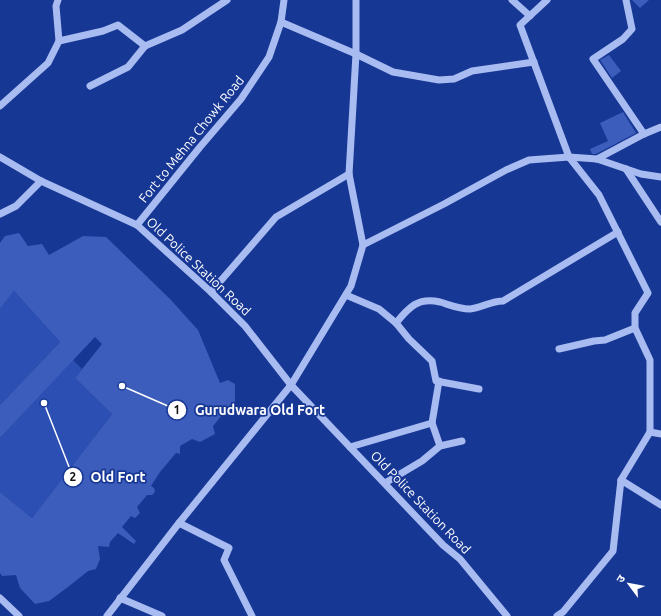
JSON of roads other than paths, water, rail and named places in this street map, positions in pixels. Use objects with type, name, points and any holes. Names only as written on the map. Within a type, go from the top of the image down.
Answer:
[{"type":"street","points":[[0,106],[48,63],[59,41],[56,6],[58,0]]},
{"type":"street","points":[[90,86],[128,67],[145,46],[182,30],[227,0]]},
{"type":"street","name":"Fort to Mehna Chowk Road","points":[[137,225],[241,99],[269,58],[281,22],[284,0]]},
{"type":"street","points":[[107,616],[179,523],[291,385],[351,286],[364,245],[349,174],[356,54],[356,0]]},
{"type":"street","points":[[512,0],[530,16]]},
{"type":"street","points":[[548,0],[520,25],[569,157],[599,195],[648,293],[635,313],[635,328],[650,360],[650,432],[621,480],[613,551],[563,612],[557,616]]},
{"type":"street","points":[[626,0],[632,28],[623,39],[593,59],[644,134]]},
{"type":"street","points":[[281,22],[356,54],[393,72],[439,80],[454,79],[472,71],[534,62]]},
{"type":"street","points":[[59,41],[103,31],[118,25],[145,46]]},
{"type":"street","points":[[597,159],[644,134],[661,127]]},
{"type":"street","name":"Old Police Station Road","points":[[0,157],[42,181],[137,225],[211,292],[245,326],[291,385],[444,545],[460,559],[507,616]]},
{"type":"street","points":[[364,245],[506,170],[529,160],[569,157],[597,159],[641,174],[661,177]]},
{"type":"street","points":[[626,169],[661,222]]},
{"type":"street","points":[[211,292],[276,217],[349,174]]},
{"type":"street","points":[[0,214],[16,206],[42,181]]},
{"type":"street","points":[[396,323],[406,310],[424,300],[471,309],[496,301],[503,301],[618,232]]},
{"type":"street","points":[[346,295],[379,309],[396,323],[409,339],[432,361],[436,381],[479,389]]},
{"type":"street","points":[[559,349],[605,340],[635,328]]},
{"type":"street","points":[[439,382],[432,423],[440,446]]},
{"type":"street","points":[[350,447],[432,423]]},
{"type":"street","points":[[650,432],[661,434]]},
{"type":"street","points":[[385,483],[422,461],[440,446],[462,440]]},
{"type":"street","points":[[621,480],[661,505]]},
{"type":"street","points":[[179,523],[229,548],[224,560],[252,616]]},
{"type":"street","points":[[0,598],[19,616]]},
{"type":"street","points":[[120,598],[162,616]]},
{"type":"place","name":"Gurudwara Old Fort","points":[[122,386]]},
{"type":"place","name":"Old Fort","points":[[44,403]]}]
